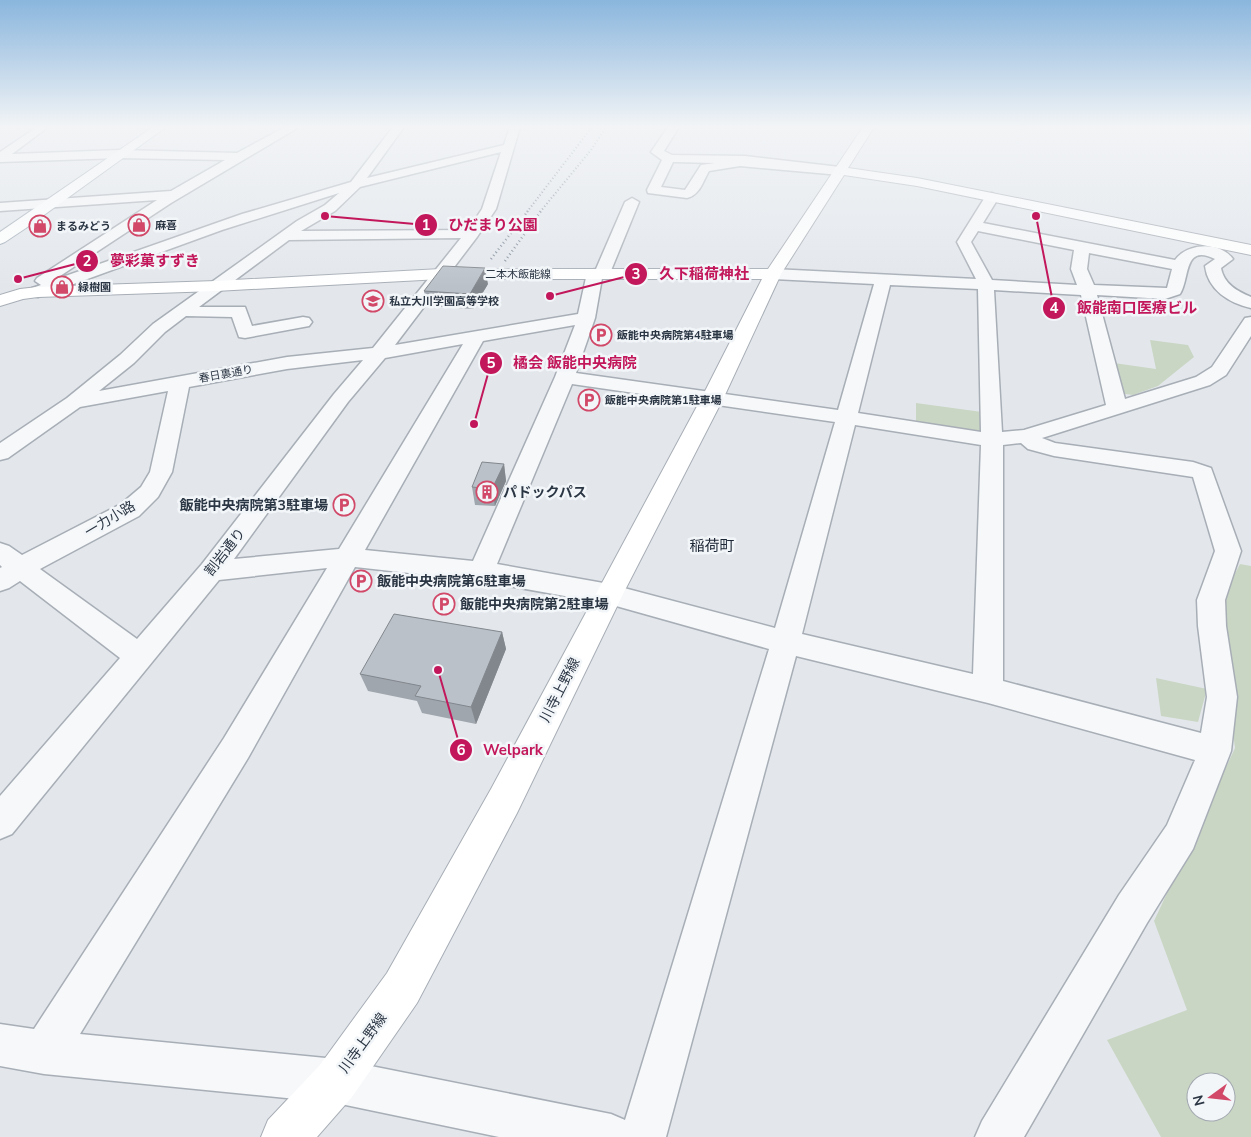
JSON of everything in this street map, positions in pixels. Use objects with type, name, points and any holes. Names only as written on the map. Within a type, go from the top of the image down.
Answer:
[{"type":"main road","points":[[0,239],[85,180]]},
{"type":"main road","points":[[773,274],[834,180]]},
{"type":"main road","points":[[905,180],[992,196],[1251,250]]},
{"type":"main road","name":"二本木飯能線","points":[[0,302],[32,293],[216,286],[441,274],[773,274]]},
{"type":"main road","name":"川寺上野線","points":[[285,1137],[336,1081],[402,988],[504,801],[712,397],[773,274]]},
{"type":"street","points":[[32,293],[97,242],[198,180]]},
{"type":"street","points":[[0,452],[74,402],[127,359],[159,328],[286,236],[330,208],[359,180]]},
{"type":"street","points":[[32,293],[204,231],[372,180]]},
{"type":"street","name":"割岩通り","points":[[0,822],[211,571],[341,398],[379,353],[472,234],[490,209],[498,180]]},
{"type":"street","points":[[658,180],[653,188],[656,191],[680,194],[691,192],[698,180]]},
{"type":"street","points":[[0,207],[172,195]]},
{"type":"street","points":[[988,690],[992,440],[986,284],[964,242],[992,196]]},
{"type":"street","points":[[481,571],[565,377],[586,318],[599,273],[632,202]]},
{"type":"street","points":[[974,226],[1181,266]]},
{"type":"street","points":[[286,236],[472,234]]},
{"type":"street","points":[[1082,247],[1079,269],[1088,291],[1117,408]]},
{"type":"street","points":[[773,274],[1164,294],[1174,291],[1183,260],[1189,254],[1198,252],[1217,253],[1225,259],[1213,266],[1214,276],[1218,283],[1232,295],[1251,303]]},
{"type":"street","points":[[644,1137],[732,836],[848,418],[884,279]]},
{"type":"street","points":[[183,310],[221,313],[239,311],[245,333],[303,322]]},
{"type":"street","name":"春日裏通り","points":[[74,402],[287,363],[379,353],[586,318]]},
{"type":"street","points":[[565,377],[712,397],[992,440],[1026,436],[1203,381],[1220,371],[1251,322]]},
{"type":"street","points":[[44,1052],[236,748],[476,337]]},
{"type":"street","name":"一力小路","points":[[6,567],[130,510],[150,492],[161,472],[180,383]]},
{"type":"street","points":[[998,1137],[1133,909],[1180,837],[1215,751],[1222,697],[1212,626],[1211,600],[1228,550],[1204,474],[1192,469],[1054,449],[1036,444],[1026,436]]},
{"type":"street","points":[[211,571],[349,557],[481,571],[609,594],[785,642],[988,690],[1215,751]]},
{"type":"street","points":[[6,567],[138,656]]},
{"type":"street","points":[[0,1045],[44,1052],[336,1081],[611,1137]]},
{"type":"green space","points":[[1150,340],[1188,345],[1194,357],[1158,386],[1133,395],[1117,393],[1114,363],[1156,369]]},
{"type":"green space","points":[[916,403],[982,412],[985,432],[916,422]]},
{"type":"green space","points":[[1240,564],[1251,566],[1251,1137],[1161,1137],[1107,1040],[1187,1010],[1154,921],[1235,748],[1223,656],[1220,602]]},
{"type":"green space","points":[[1156,678],[1207,689],[1198,722],[1161,716]]},
{"type":"building","points":[[443,266],[485,268],[470,294],[424,291]]},
{"type":"building","points":[[482,462],[504,464],[492,489],[472,487]]},
{"type":"building","points":[[394,614],[502,632],[471,707],[415,696],[421,686],[360,674]]},
{"type":"railway","points":[[527,212],[551,180]]},
{"type":"railway","points":[[540,212],[566,180]]},
{"type":"railway","points":[[491,259],[528,211]]},
{"type":"railway","points":[[505,261],[541,211]]},
{"type":"place","name":"ひだまり公園","points":[[325,216]]},
{"type":"place","name":"飯能南口医療ビル","points":[[1036,216]]},
{"type":"place","name":"麻喜","points":[[139,225]]},
{"type":"place","name":"まるみどう","points":[[40,226]]},
{"type":"place","name":"夢彩菓すずき","points":[[18,279]]},
{"type":"place","name":"緑樹園","points":[[62,287]]},
{"type":"place","name":"久下稲荷神社","points":[[550,296]]},
{"type":"place","name":"私立大川学園高等学校","points":[[373,301]]},
{"type":"place","name":"飯能中央病院第4駐車場","points":[[601,335]]},
{"type":"place","name":"飯能中央病院第1駐車場","points":[[589,400]]},
{"type":"place","name":"橘会 飯能中央病院","points":[[474,424]]},
{"type":"place","name":"パドックパス","points":[[487,492]]},
{"type":"place","name":"飯能中央病院第3駐車場","points":[[344,505]]},
{"type":"place","name":"飯能中央病院第6駐車場","points":[[361,581]]},
{"type":"place","name":"飯能中央病院第2駐車場","points":[[444,604]]},
{"type":"place","name":"Welpark","points":[[438,670]]},
{"type":"district","name":"稲荷町","points":[[712,546]]}]
